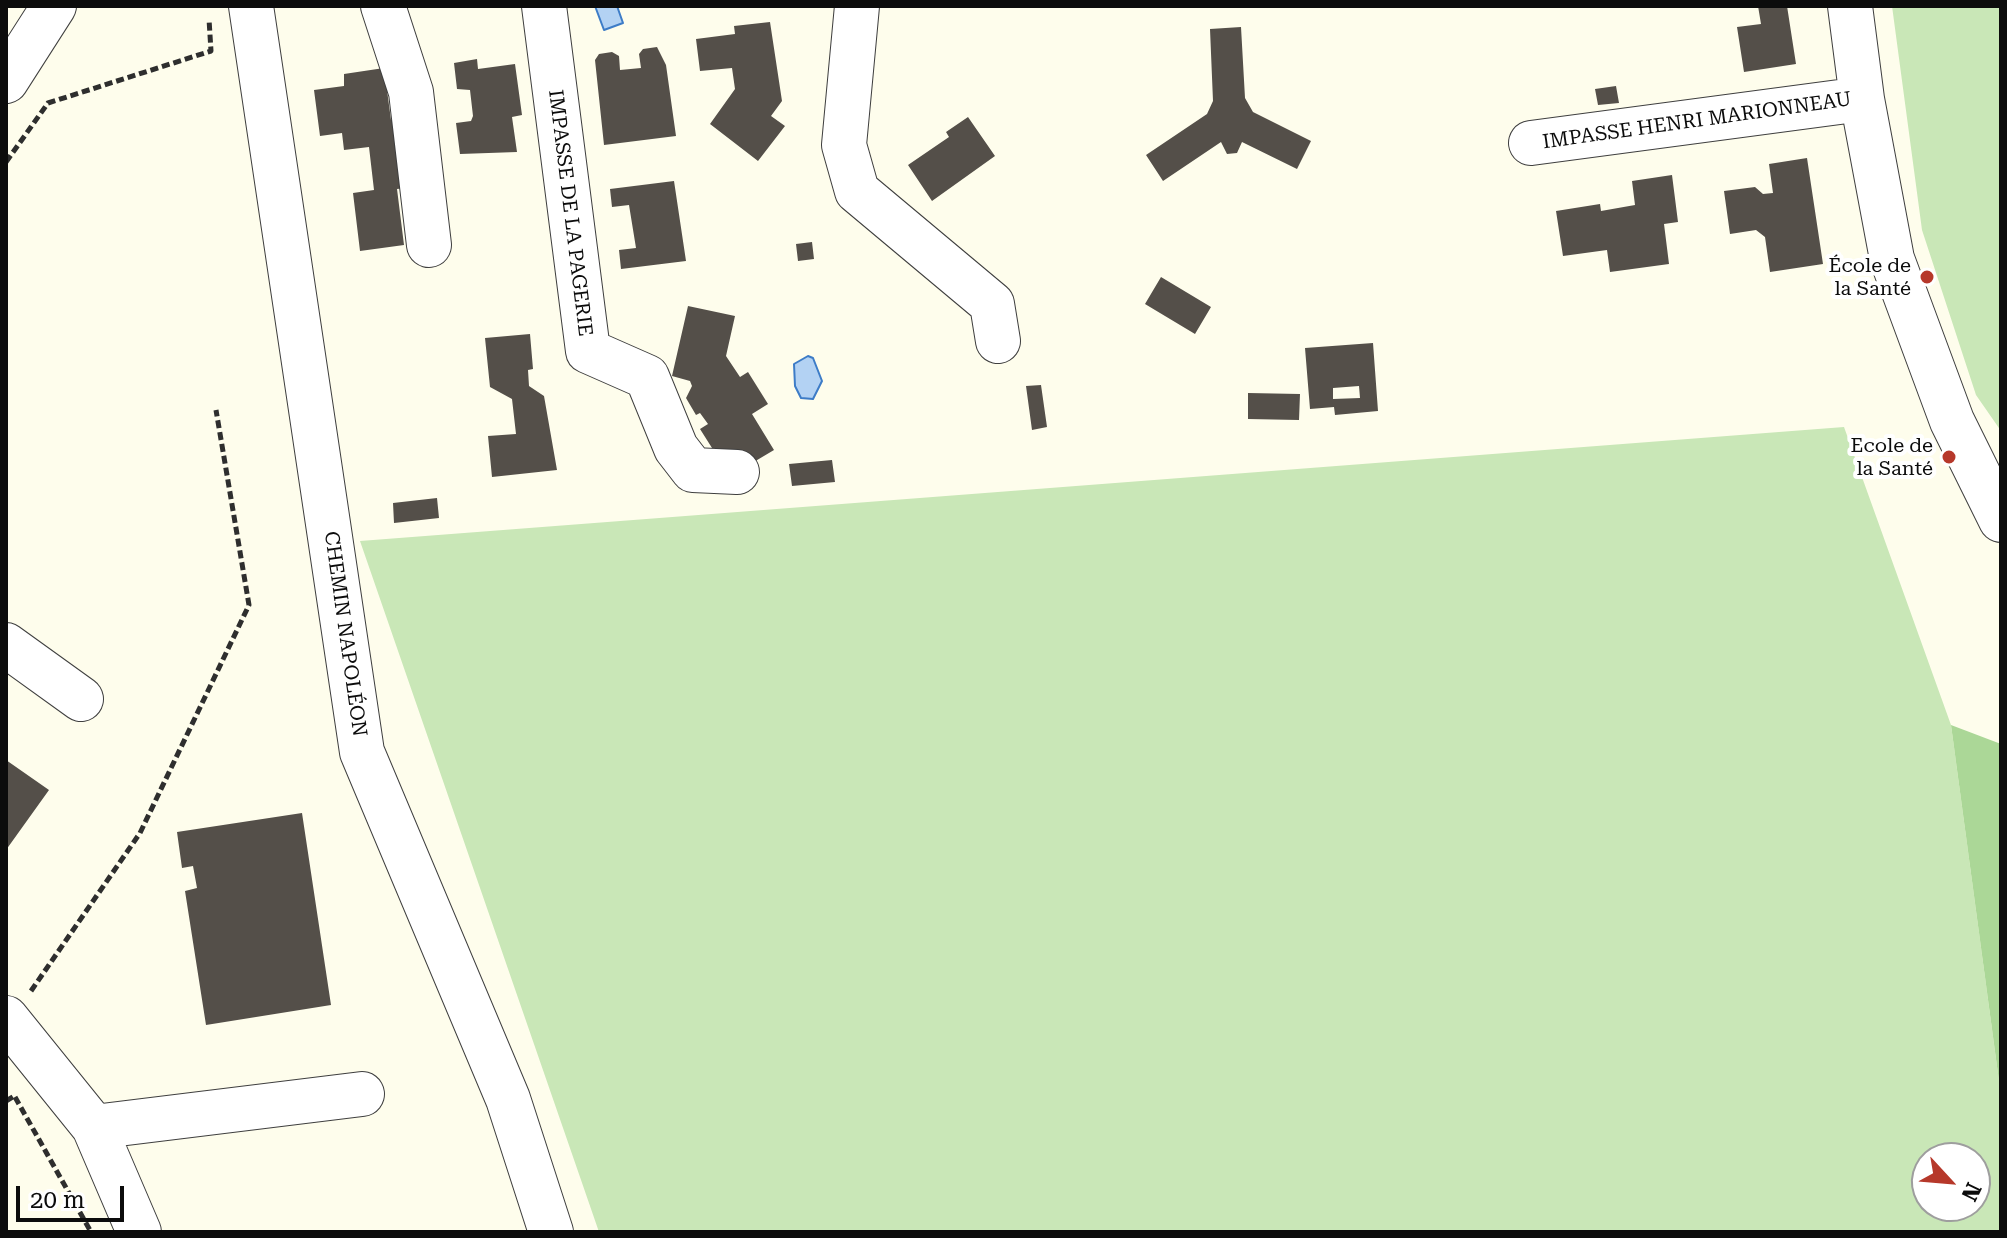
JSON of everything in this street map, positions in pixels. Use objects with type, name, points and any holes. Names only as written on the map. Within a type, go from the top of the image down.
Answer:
[{"type":"street","points":[[6,81],[54,6]]},
{"type":"street","name":"CHEMIN NAPOLÉON","points":[[251,6],[362,752],[508,1099],[551,1232]]},
{"type":"street","points":[[383,6],[411,92],[429,245]]},
{"type":"street","name":"IMPASSE DE LA PAGERIE","points":[[544,6],[588,351],[647,377],[676,448],[693,470],[737,472]]},
{"type":"street","points":[[857,6],[844,145],[857,191],[992,304],[998,341]]},
{"type":"street","points":[[1850,6],[1862,99],[1892,259],[1952,421],[2001,518]]},
{"type":"street","name":"IMPASSE HENRI MARIONNEAU","points":[[1531,143],[1862,99]]},
{"type":"street","points":[[6,645],[81,699]]},
{"type":"street","points":[[8,1020],[94,1127],[139,1232]]},
{"type":"street","points":[[94,1127],[362,1094]]},
{"type":"path","points":[[6,162],[48,103],[211,51],[208,6]]},
{"type":"path","points":[[8,1020],[140,833],[249,605],[216,410]]},
{"type":"path","points":[[6,1083],[91,1232]]},
{"type":"green space","points":[[1892,6],[2001,6],[2001,431],[1976,395],[1922,230]]},
{"type":"green space","points":[[1844,427],[1951,725],[2001,1096],[2001,1232],[599,1232],[360,541]]},
{"type":"green space","points":[[1951,725],[2001,744],[2001,1096]]},
{"type":"water","points":[[595,6],[617,6],[623,23],[604,30]]},
{"type":"water","points":[[808,356],[813,358],[822,381],[813,399],[801,398],[795,386],[794,364]]},
{"type":"building","points":[[1758,6],[1787,6],[1796,64],[1744,72],[1737,27],[1761,24]]},
{"type":"building","points":[[770,22],[782,101],[771,116],[785,126],[758,161],[710,124],[735,89],[732,68],[700,71],[696,39],[735,34],[734,26]]},
{"type":"building","points":[[1241,27],[1245,98],[1253,112],[1311,141],[1297,169],[1242,142],[1237,153],[1227,154],[1221,142],[1163,181],[1146,155],[1207,114],[1213,101],[1210,29]]},
{"type":"building","points":[[657,47],[666,65],[676,136],[604,145],[595,60],[599,54],[612,52],[619,56],[620,70],[641,68],[639,54],[643,49]]},
{"type":"building","points":[[477,59],[478,69],[515,64],[522,115],[512,117],[517,152],[460,154],[456,123],[471,121],[473,116],[470,90],[457,89],[454,63]]},
{"type":"building","points":[[384,68],[391,120],[407,118],[415,187],[397,189],[404,245],[360,251],[353,193],[374,190],[369,147],[344,150],[342,133],[320,136],[314,90],[344,86],[344,74]]},
{"type":"building","points":[[1616,86],[1619,103],[1598,105],[1595,89]]},
{"type":"building","points":[[968,117],[995,156],[932,201],[908,165],[949,137],[946,132]]},
{"type":"building","points":[[1807,158],[1823,264],[1770,272],[1765,237],[1756,230],[1730,234],[1724,191],[1755,187],[1763,194],[1773,193],[1769,164]]},
{"type":"building","points":[[1672,175],[1678,222],[1664,224],[1669,264],[1610,272],[1607,250],[1563,256],[1556,211],[1600,204],[1601,211],[1635,205],[1632,181]]},
{"type":"building","points":[[674,181],[686,261],[621,269],[619,250],[636,248],[629,205],[612,207],[610,189]]},
{"type":"building","points":[[812,242],[814,259],[798,261],[796,244]]},
{"type":"building","points":[[1161,277],[1211,307],[1195,334],[1145,304]]},
{"type":"building","points":[[688,306],[735,316],[726,356],[740,377],[748,372],[768,404],[752,414],[774,450],[742,469],[719,459],[700,429],[708,424],[700,413],[696,415],[686,398],[692,386],[690,381],[672,376]]},
{"type":"building","points":[[530,334],[533,369],[528,370],[529,386],[544,396],[557,470],[492,477],[488,436],[516,434],[512,399],[490,387],[485,338]]},
{"type":"building","points":[[1373,343],[1378,411],[1335,415],[1334,407],[1310,409],[1305,348]],"holes":[[[1359,386],[1360,398],[1333,399],[1333,388]]]},
{"type":"building","points":[[1041,385],[1047,427],[1032,430],[1026,386]]},
{"type":"building","points":[[1248,393],[1300,394],[1299,420],[1248,419]]},
{"type":"building","points":[[832,460],[835,482],[792,486],[789,464]]},
{"type":"building","points":[[437,498],[439,518],[394,523],[393,503]]},
{"type":"building","points":[[6,760],[49,790],[6,850]]},
{"type":"building","points":[[302,813],[331,1005],[206,1025],[185,891],[197,888],[193,866],[182,868],[177,832]]},
{"type":"place","name":"École de la Santé","points":[[1927,277]]},
{"type":"place","name":"Ecole de la Santé","points":[[1949,457]]}]
